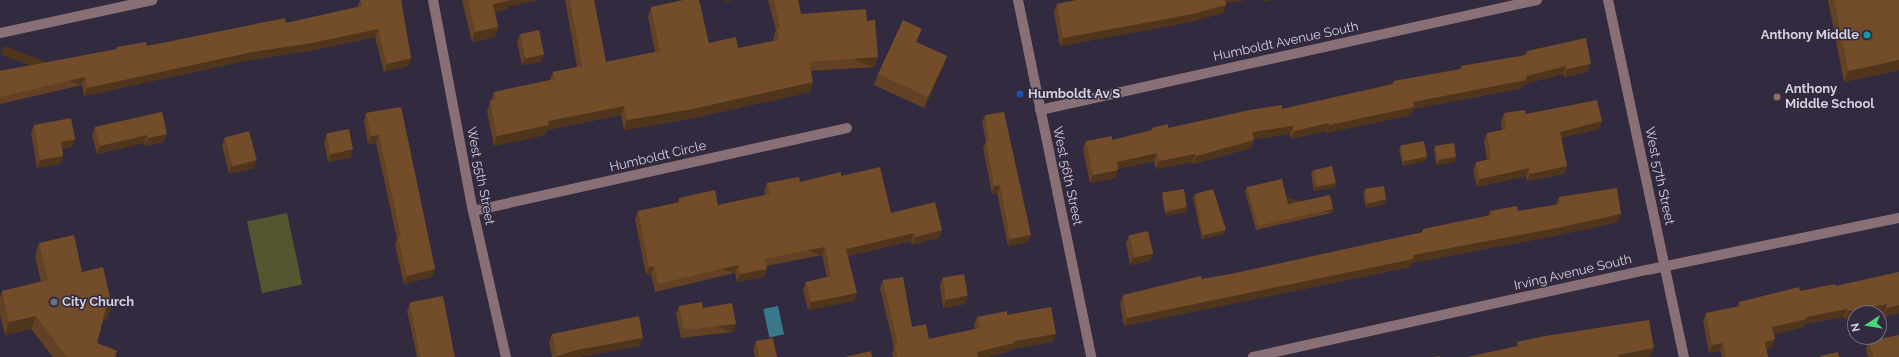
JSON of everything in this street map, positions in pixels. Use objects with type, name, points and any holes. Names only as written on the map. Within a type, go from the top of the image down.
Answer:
[{"type":"street","points":[[0,33],[152,0]]},
{"type":"street","name":"West 55th Street","points":[[433,0],[474,211],[506,357]]},
{"type":"street","name":"West 56th Street","points":[[1018,0],[1091,357]]},
{"type":"street","name":"Humboldt Avenue South","points":[[1040,110],[1538,0]]},
{"type":"street","name":"West 57th Street","points":[[1608,0],[1684,357]]},
{"type":"street","name":"Humboldt Circle","points":[[474,211],[847,128]]},
{"type":"street","name":"Irving Avenue South","points":[[1252,357],[1665,266],[1899,218]]},
{"type":"green space","points":[[287,213],[302,284],[262,293],[247,222]]},
{"type":"water","points":[[778,306],[784,334],[769,337],[763,309]]},
{"type":"building","points":[[361,0],[401,0],[411,58],[387,64],[378,29],[312,43],[252,52],[87,88],[85,77],[0,97],[0,71],[117,49],[117,47],[146,42],[147,46],[285,18],[286,23],[362,6]]},
{"type":"building","points":[[468,0],[511,0],[493,4],[498,27],[475,32]]},
{"type":"building","points":[[570,0],[594,0],[606,62],[660,51],[651,7],[683,0],[699,0],[709,43],[736,37],[738,48],[779,40],[777,28],[780,27],[774,0],[798,0],[801,14],[866,9],[867,21],[875,20],[878,57],[809,62],[813,82],[693,109],[627,120],[624,106],[548,121],[549,125],[497,136],[490,101],[496,100],[494,92],[555,79],[553,72],[582,66]]},
{"type":"building","points":[[1077,0],[1225,0],[1226,5],[1193,14],[1063,38],[1057,4]]},
{"type":"building","name":"Anthony Middle","points":[[1834,0],[1899,0],[1899,60],[1848,71]]},
{"type":"building","points":[[903,20],[922,29],[916,42],[947,56],[928,97],[878,74]]},
{"type":"building","points":[[539,30],[544,54],[526,58],[520,34]]},
{"type":"building","points":[[1586,38],[1591,64],[1567,69],[1566,66],[1526,76],[1526,80],[1413,102],[1414,107],[1329,125],[1329,123],[1294,131],[1293,126],[1252,132],[1254,140],[1196,156],[1195,154],[1159,161],[1157,153],[1117,162],[1118,170],[1093,175],[1086,141],[1112,136],[1112,140],[1152,130],[1152,128],[1168,124],[1168,128],[1250,110],[1282,105],[1282,109],[1394,84],[1394,81],[1462,69],[1461,66],[1528,55],[1527,51]]},
{"type":"building","points":[[1597,100],[1602,121],[1560,132],[1567,166],[1530,174],[1529,168],[1480,179],[1476,162],[1491,159],[1487,133],[1506,129],[1504,113],[1525,110],[1526,114]]},
{"type":"building","points":[[401,107],[435,269],[407,276],[398,237],[401,236],[379,135],[371,136],[366,113]]},
{"type":"building","points":[[162,112],[167,134],[148,138],[147,135],[100,146],[95,127]]},
{"type":"building","points":[[1004,112],[1031,235],[1010,239],[1000,185],[994,186],[986,141],[989,140],[985,115]]},
{"type":"building","points":[[71,118],[75,139],[61,142],[63,156],[40,160],[34,125]]},
{"type":"building","points":[[349,129],[353,150],[330,154],[326,133]]},
{"type":"building","points":[[249,131],[257,160],[233,166],[225,137]]},
{"type":"building","points":[[1424,141],[1427,157],[1403,161],[1400,146]]},
{"type":"building","points":[[1454,143],[1456,157],[1437,160],[1435,146]]},
{"type":"building","points":[[1332,166],[1336,183],[1317,187],[1313,170]]},
{"type":"building","points":[[880,167],[891,213],[935,202],[942,230],[915,237],[914,233],[846,249],[857,293],[811,302],[806,282],[831,276],[825,247],[765,259],[767,269],[740,274],[738,265],[658,284],[654,266],[649,267],[638,211],[680,202],[679,198],[715,190],[718,205],[770,194],[767,183],[799,177],[800,182],[841,172],[841,176]]},
{"type":"building","points":[[1282,179],[1288,204],[1330,195],[1333,209],[1258,226],[1247,187]]},
{"type":"building","points":[[1384,186],[1386,200],[1367,203],[1365,189]]},
{"type":"building","points":[[1617,188],[1621,214],[1557,228],[1413,255],[1413,259],[1127,318],[1123,295],[1201,276],[1202,279],[1231,274],[1423,232],[1423,229],[1491,215],[1490,211],[1517,206],[1518,211],[1560,204],[1559,197]]},
{"type":"building","points":[[1184,189],[1187,207],[1165,210],[1162,192]]},
{"type":"building","points":[[1213,189],[1226,230],[1203,235],[1195,194]]},
{"type":"building","points":[[1148,231],[1153,253],[1135,258],[1129,235]]},
{"type":"building","name":"City Church","points":[[74,235],[82,272],[103,267],[112,306],[106,308],[97,343],[117,351],[115,357],[67,357],[36,316],[9,322],[2,291],[48,280],[39,243]]},
{"type":"building","points":[[1899,272],[1899,305],[1887,308],[1887,304],[1847,305],[1847,309],[1806,317],[1807,319],[1772,327],[1775,339],[1765,342],[1768,357],[1726,357],[1723,343],[1712,345],[1706,313],[1740,306],[1739,302],[1799,287],[1800,291],[1835,284],[1836,286]]},
{"type":"building","points":[[964,274],[968,296],[946,299],[942,278]]},
{"type":"building","points":[[903,277],[912,327],[926,324],[929,339],[980,328],[977,317],[1007,311],[1007,315],[1051,307],[1056,334],[1014,341],[1014,343],[977,352],[978,357],[897,357],[895,345],[898,345],[883,280]]},
{"type":"building","points":[[443,296],[455,357],[420,357],[410,302]]},
{"type":"building","points":[[702,302],[703,308],[732,303],[736,324],[684,330],[679,306]]},
{"type":"building","points":[[639,316],[643,338],[576,350],[557,356],[552,334]]},
{"type":"building","points":[[1649,320],[1654,348],[1618,355],[1619,357],[1467,357],[1518,346],[1517,342],[1545,336]]},
{"type":"building","points":[[1899,335],[1899,357],[1873,357],[1870,345],[1887,345],[1887,337]]},
{"type":"building","points":[[773,338],[777,357],[759,357],[756,341]]},
{"type":"building","points":[[871,351],[872,357],[845,357]]},
{"type":"building","points":[[1838,352],[1839,357],[1820,356]]},
{"type":"place","name":"Anthony Middle","points":[[1867,35]]},
{"type":"place","name":"Humboldt Av S","points":[[1020,94]]},
{"type":"place","name":"Anthony Middle School","points":[[1777,97]]},
{"type":"place","name":"City Church","points":[[54,302]]}]
